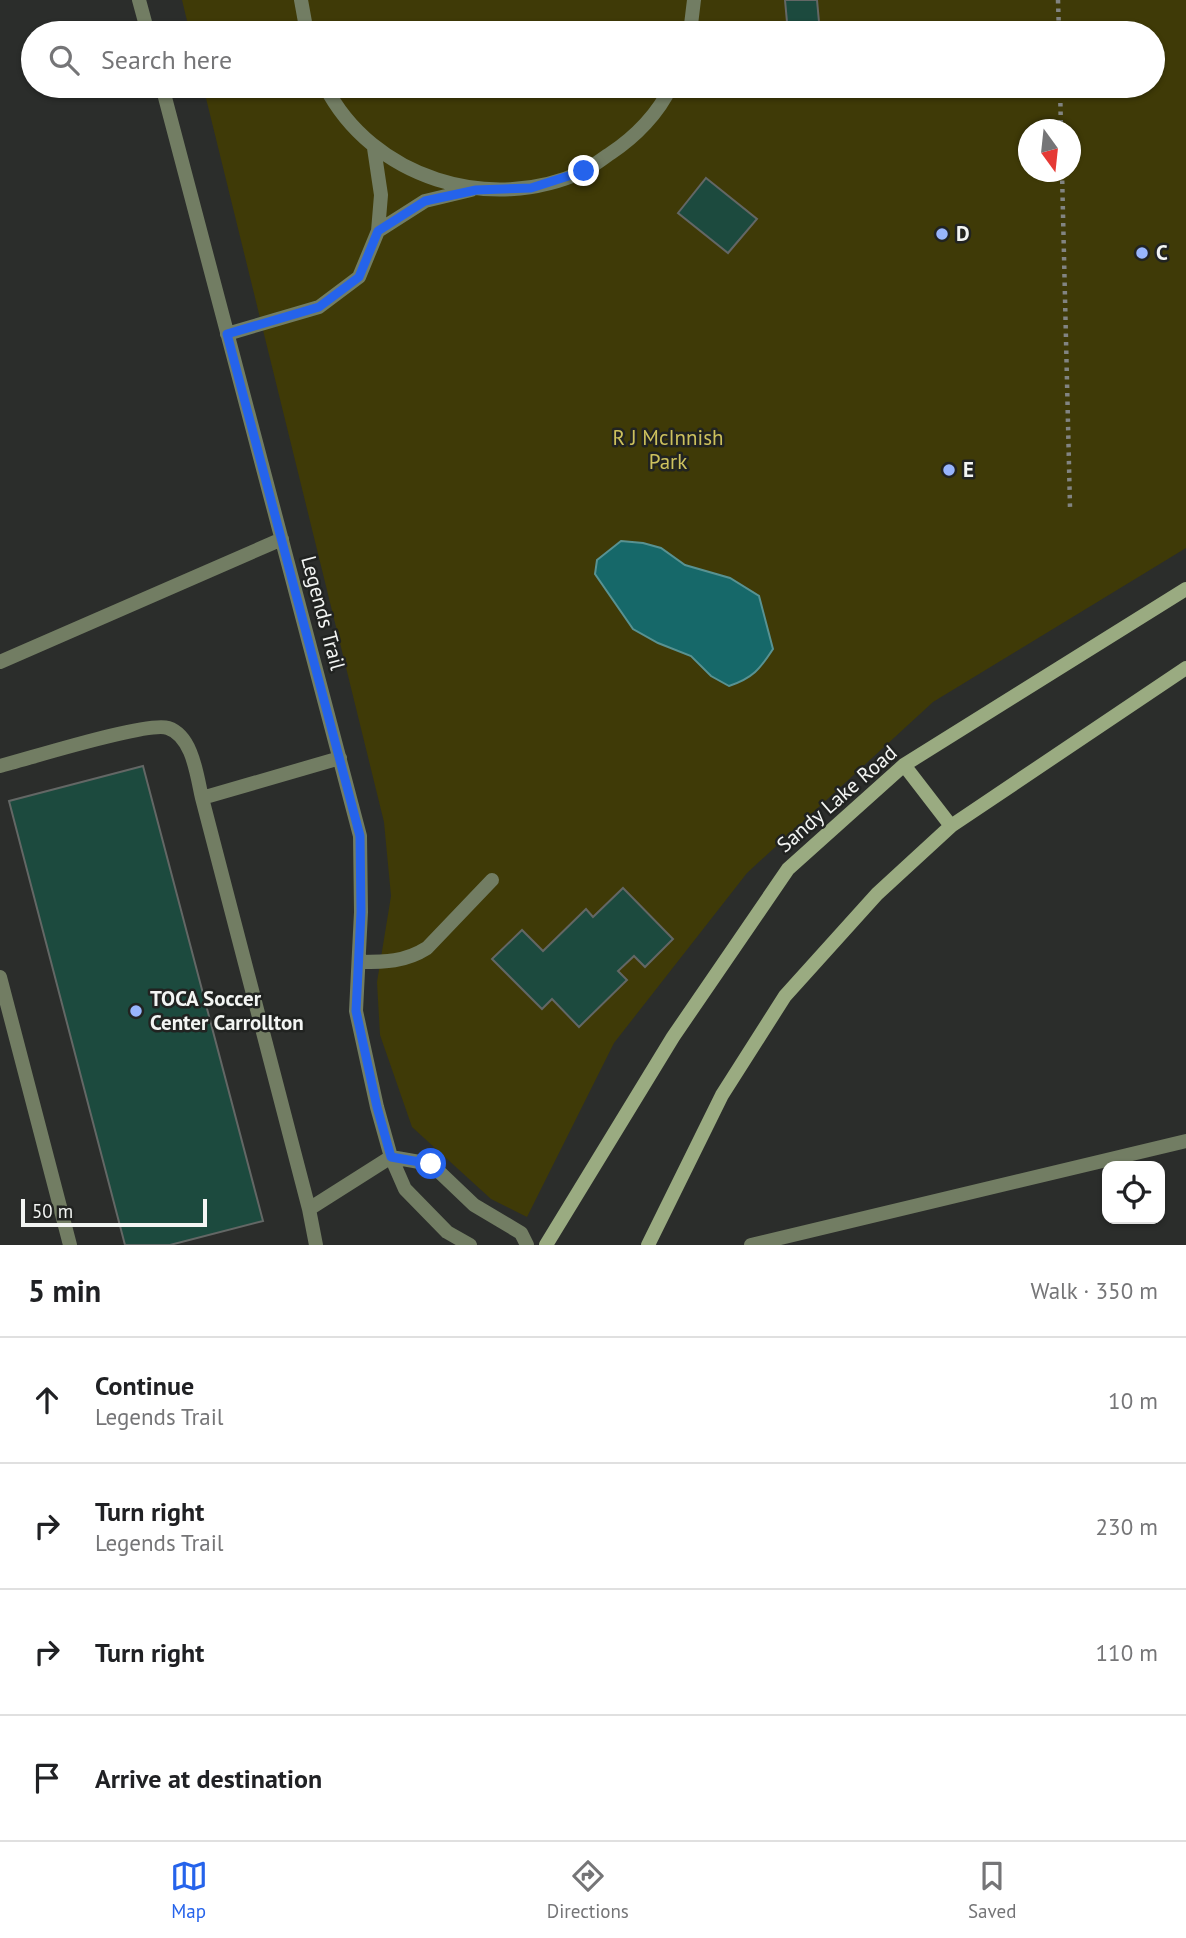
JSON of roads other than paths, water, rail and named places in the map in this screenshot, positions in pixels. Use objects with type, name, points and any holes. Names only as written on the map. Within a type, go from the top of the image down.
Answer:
[{"type":"main road","name":"Sandy Lake Road","points":[[546,1245],[673,1037],[788,869],[904,765],[1186,589]]},
{"type":"main road","points":[[648,1245],[722,1095],[785,996],[877,894],[951,825],[1186,668]]},
{"type":"main road","points":[[904,765],[951,825]]},
{"type":"lane","points":[[139,0],[145,21]]},
{"type":"lane","points":[[301,0],[305,21]]},
{"type":"lane","points":[[691,21],[694,0]]},
{"type":"lane","name":"Legends Trail","points":[[165,98],[360,836],[361,912],[356,1011],[377,1107],[391,1157],[405,1189],[447,1232],[470,1245]]},
{"type":"lane","points":[[331,98],[336,107],[374,148],[422,176],[476,190]]},
{"type":"lane","points":[[378,231],[425,201],[476,190],[531,188],[584,171],[630,140],[665,98]]},
{"type":"lane","points":[[227,334],[319,307],[359,277],[378,231],[382,195],[374,148]]},
{"type":"lane","points":[[0,662],[282,539]]},
{"type":"lane","points":[[0,766],[142,728],[168,728],[181,738],[189,750],[309,1209],[316,1245]]},
{"type":"lane","points":[[202,798],[340,758]]},
{"type":"lane","points":[[359,962],[400,961],[421,953],[492,880]]},
{"type":"lane","points":[[0,977],[70,1245]]},
{"type":"lane","points":[[751,1245],[1186,1141]]},
{"type":"lane","points":[[309,1209],[391,1157],[431,1164],[474,1205],[521,1233],[527,1245]]},
{"type":"water","points":[[621,541],[661,548],[685,565],[730,578],[759,596],[773,649],[760,667],[744,680],[729,686],[711,676],[691,656],[658,643],[633,629],[595,574],[597,560]]},
{"type":"place","name":"D","points":[[942,234]]},
{"type":"place","name":"C","points":[[1142,253]]},
{"type":"place","name":"E","points":[[949,470]]},
{"type":"place","name":"TOCA Soccer Center Carrollton","points":[[136,1011]]},
{"type":"park label","name":"R J McInnish Park","points":[[668,450]]}]
